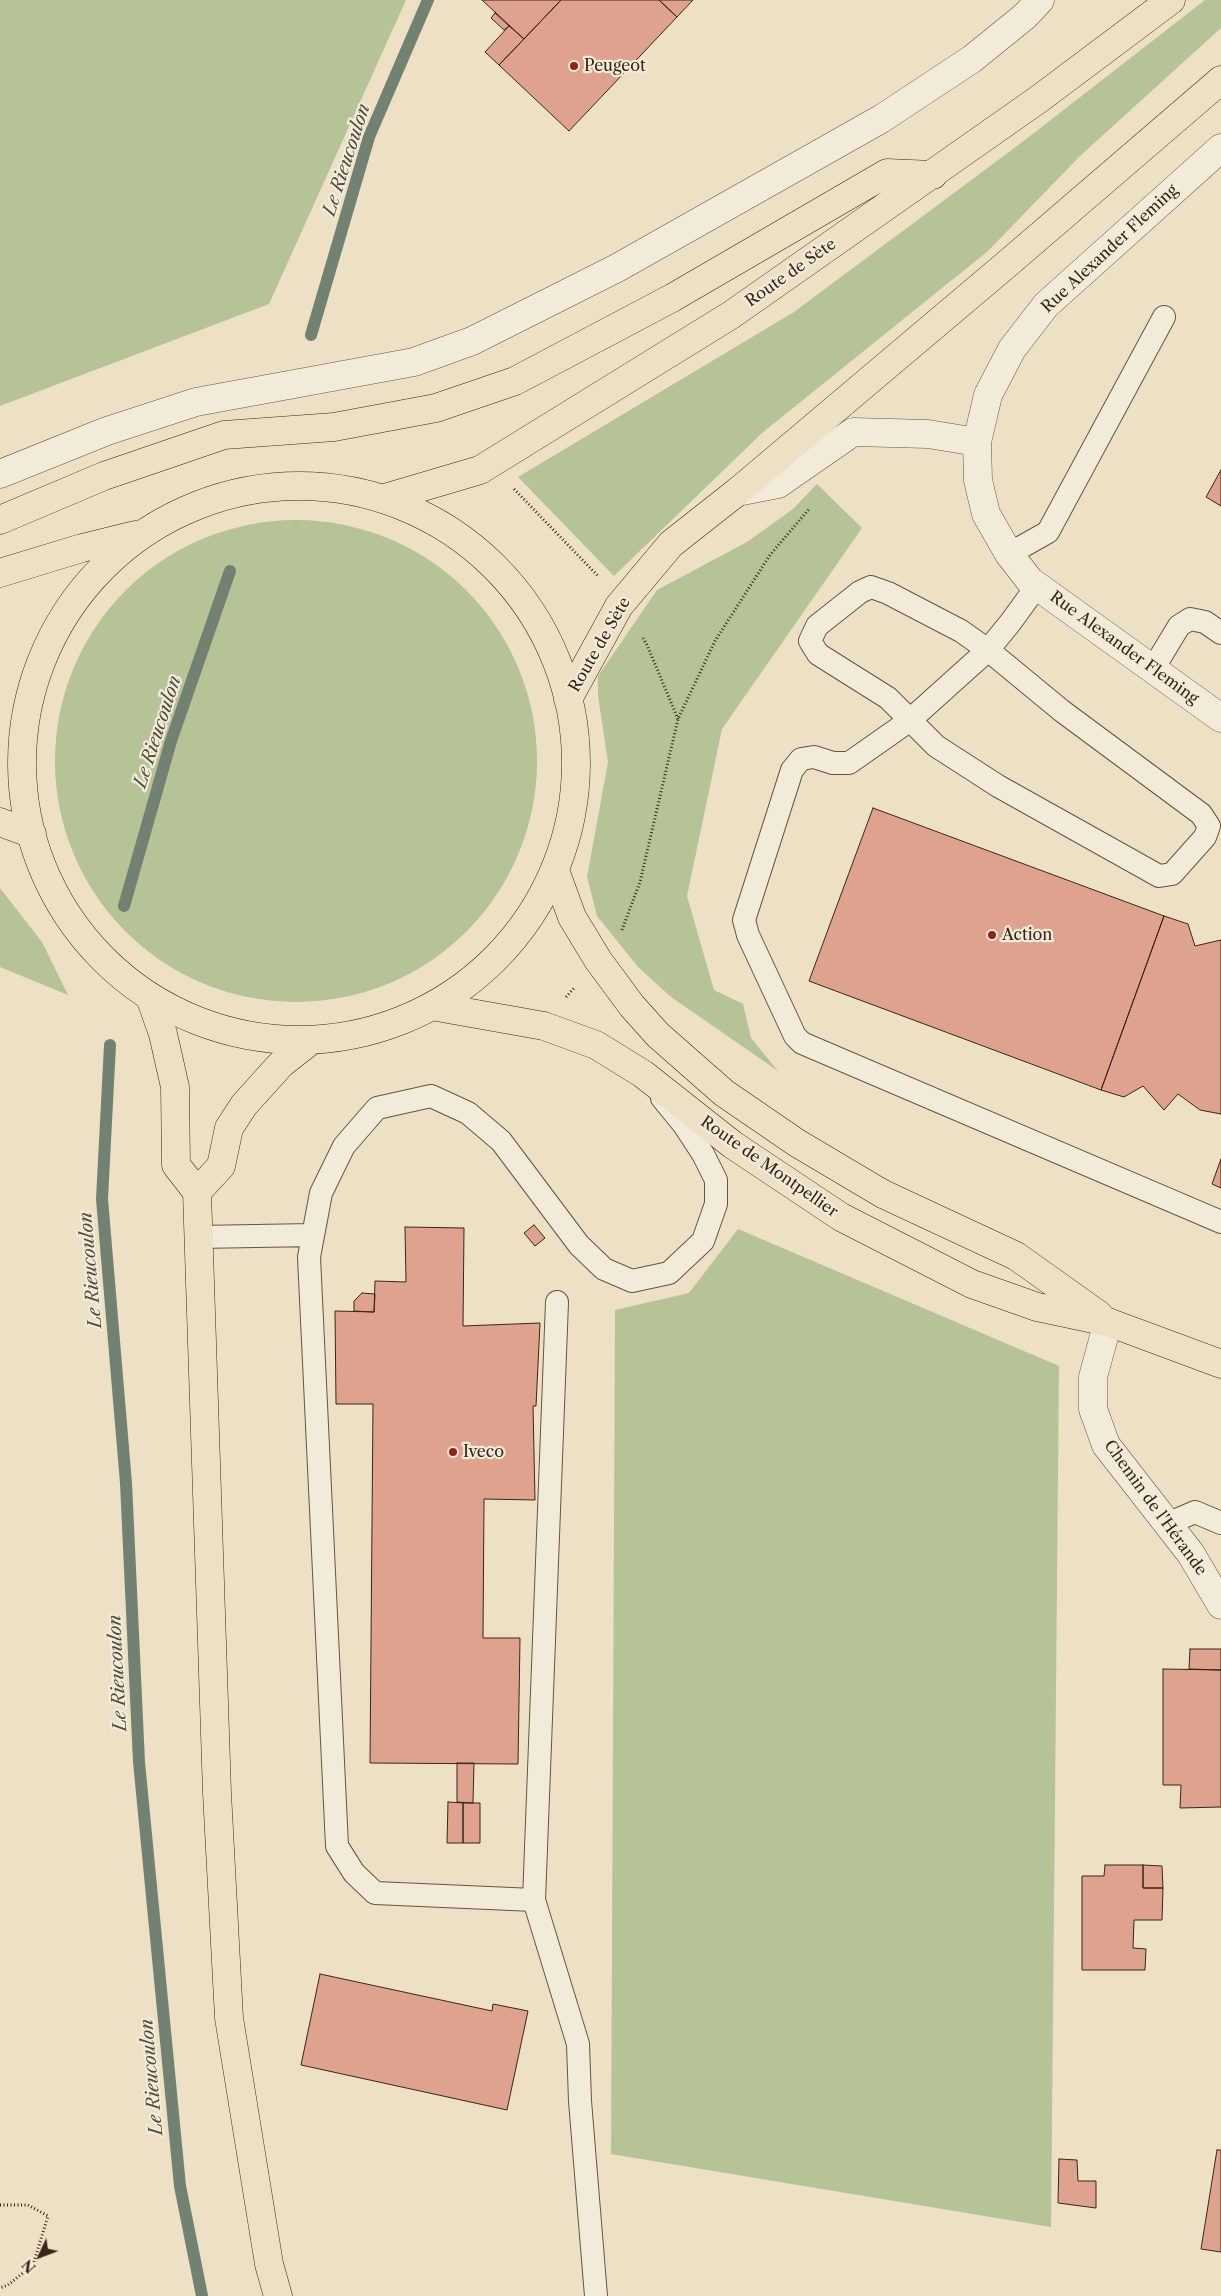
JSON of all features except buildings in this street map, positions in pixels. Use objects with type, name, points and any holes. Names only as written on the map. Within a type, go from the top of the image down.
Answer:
[{"type":"main road","name":"Route de Sète","points":[[385,498],[480,470],[731,316],[1039,99],[1171,0]]},
{"type":"main road","name":"Route de Sète","points":[[568,699],[619,606],[671,544],[737,492],[1015,258],[1221,80]]},
{"type":"main road","points":[[0,520],[104,476],[224,435],[334,427],[436,408],[515,381],[672,298],[887,174],[933,175]]},
{"type":"main road","points":[[301,484],[343,488],[385,498],[422,514],[457,535],[489,560],[516,590],[539,624],[556,660],[568,699],[574,755],[573,796],[556,873],[534,914],[508,950],[475,981],[437,1006],[375,1032],[309,1042],[267,1040],[226,1032],[187,1017],[150,997],[110,966],[76,927],[49,883],[32,834],[24,786],[23,738],[31,690],[47,645],[71,603],[102,566],[139,534],[176,512],[216,496],[258,487],[301,484]]},
{"type":"main road","points":[[0,573],[82,548],[139,534]]},
{"type":"main road","points":[[0,822],[32,834]]},
{"type":"main road","name":"Route de Montpellier","points":[[556,873],[572,917],[598,960],[632,1006],[658,1034],[724,1093],[797,1143],[883,1194],[1016,1256],[1108,1322]]},
{"type":"main road","points":[[150,997],[164,1034],[175,1087],[176,1166],[197,1192],[217,1793],[229,2018],[269,2264],[278,2296]]},
{"type":"main road","name":"Route de Montpellier","points":[[437,1006],[544,1026],[596,1045],[643,1074],[733,1146],[841,1217],[972,1284],[1038,1307],[1108,1322],[1221,1364]]},
{"type":"main road","points":[[197,1192],[222,1166],[229,1128],[244,1105],[281,1064],[309,1042]]},
{"type":"street","points":[[0,474],[107,432],[196,402],[414,362],[472,341],[617,268],[881,119],[972,59],[1025,16],[1040,0]]},
{"type":"street","name":"Rue Alexander Fleming","points":[[1221,148],[1046,306],[1012,349],[988,395],[977,442],[978,480],[986,514],[1009,554],[1030,581],[1221,718]]},
{"type":"street","points":[[737,492],[778,484],[852,432],[928,434],[977,442]]},
{"type":"street","name":"Chemin de l'Hérande","points":[[1108,1322],[1093,1377],[1093,1409],[1106,1445],[1191,1554],[1221,1605]]},
{"type":"lane","points":[[1009,554],[1048,532],[1164,317]]},
{"type":"lane","points":[[1036,586],[1010,624],[988,650],[909,721],[848,763],[833,763],[814,756],[801,759],[792,770],[744,920],[748,934],[795,1036],[802,1043],[1221,1222]]},
{"type":"lane","points":[[871,587],[888,593],[961,631],[988,650],[1062,711],[1201,814],[1209,826],[1206,837],[1172,874],[1159,876],[998,786],[936,746],[909,721],[888,698],[818,654],[810,641],[816,626],[860,592],[871,587]]},
{"type":"lane","points":[[1153,669],[1179,626],[1190,618],[1205,622],[1221,633]]},
{"type":"lane","points":[[534,1900],[375,1893],[354,1873],[337,1846],[309,1257],[321,1193],[344,1146],[377,1108],[430,1096],[468,1113],[500,1141],[580,1245],[604,1269],[632,1281],[669,1273],[703,1240],[716,1204],[716,1180],[684,1125],[643,1074]]},
{"type":"lane","points":[[198,1237],[313,1235]]},
{"type":"lane","points":[[557,1302],[534,1900],[578,2044],[580,2101],[596,2296]]},
{"type":"lane","points":[[1167,1524],[1195,1512],[1221,1523]]},
{"type":"path","points":[[480,470],[494,482],[512,487],[606,584],[647,645],[678,718]]},
{"type":"path","points":[[544,1026],[622,929],[640,882],[678,718],[715,641],[770,554],[816,501]]},
{"type":"path","points":[[0,2205],[28,2205],[48,2216],[33,2265],[8,2285],[0,2288]]},
{"type":"green space","points":[[0,0],[406,0],[269,304],[0,406]]},
{"type":"green space","points":[[1205,0],[1221,0],[1221,28],[1080,156],[988,251],[762,433],[614,576],[518,477],[794,312],[1025,140]]},
{"type":"green space","points":[[817,484],[862,528],[722,729],[687,896],[714,990],[743,1004],[751,1038],[778,1071],[671,997],[638,967],[597,916],[587,877],[608,762],[598,696],[598,676],[657,590],[747,542],[793,509]]},
{"type":"green space","points":[[296,520],[343,524],[388,538],[430,560],[467,590],[497,627],[519,669],[533,714],[537,761],[533,808],[519,853],[497,895],[467,932],[430,962],[388,984],[343,998],[296,1002],[249,998],[204,984],[162,962],[125,932],[95,895],[73,853],[59,808],[55,761],[59,714],[73,669],[95,627],[125,590],[162,560],[204,538],[249,524]]},
{"type":"green space","points":[[0,888],[42,942],[68,995],[0,967]]},
{"type":"green space","points":[[738,1229],[1059,1366],[1051,2227],[611,2154],[615,1310],[689,1293]]},
{"type":"waterway","name":"Le Rieucoulon","points":[[311,335],[369,137],[428,0]]},
{"type":"waterway","name":"Le Rieucoulon","points":[[124,906],[171,741],[230,571]]},
{"type":"waterway","name":"Le Rieucoulon","points":[[110,1045],[102,1199],[126,1483],[139,1762],[180,2186],[202,2296]]},
{"type":"place","name":"Peugeot","points":[[574,66]]},
{"type":"place","name":"Action","points":[[992,935]]},
{"type":"place","name":"Iveco","points":[[453,1452]]}]
